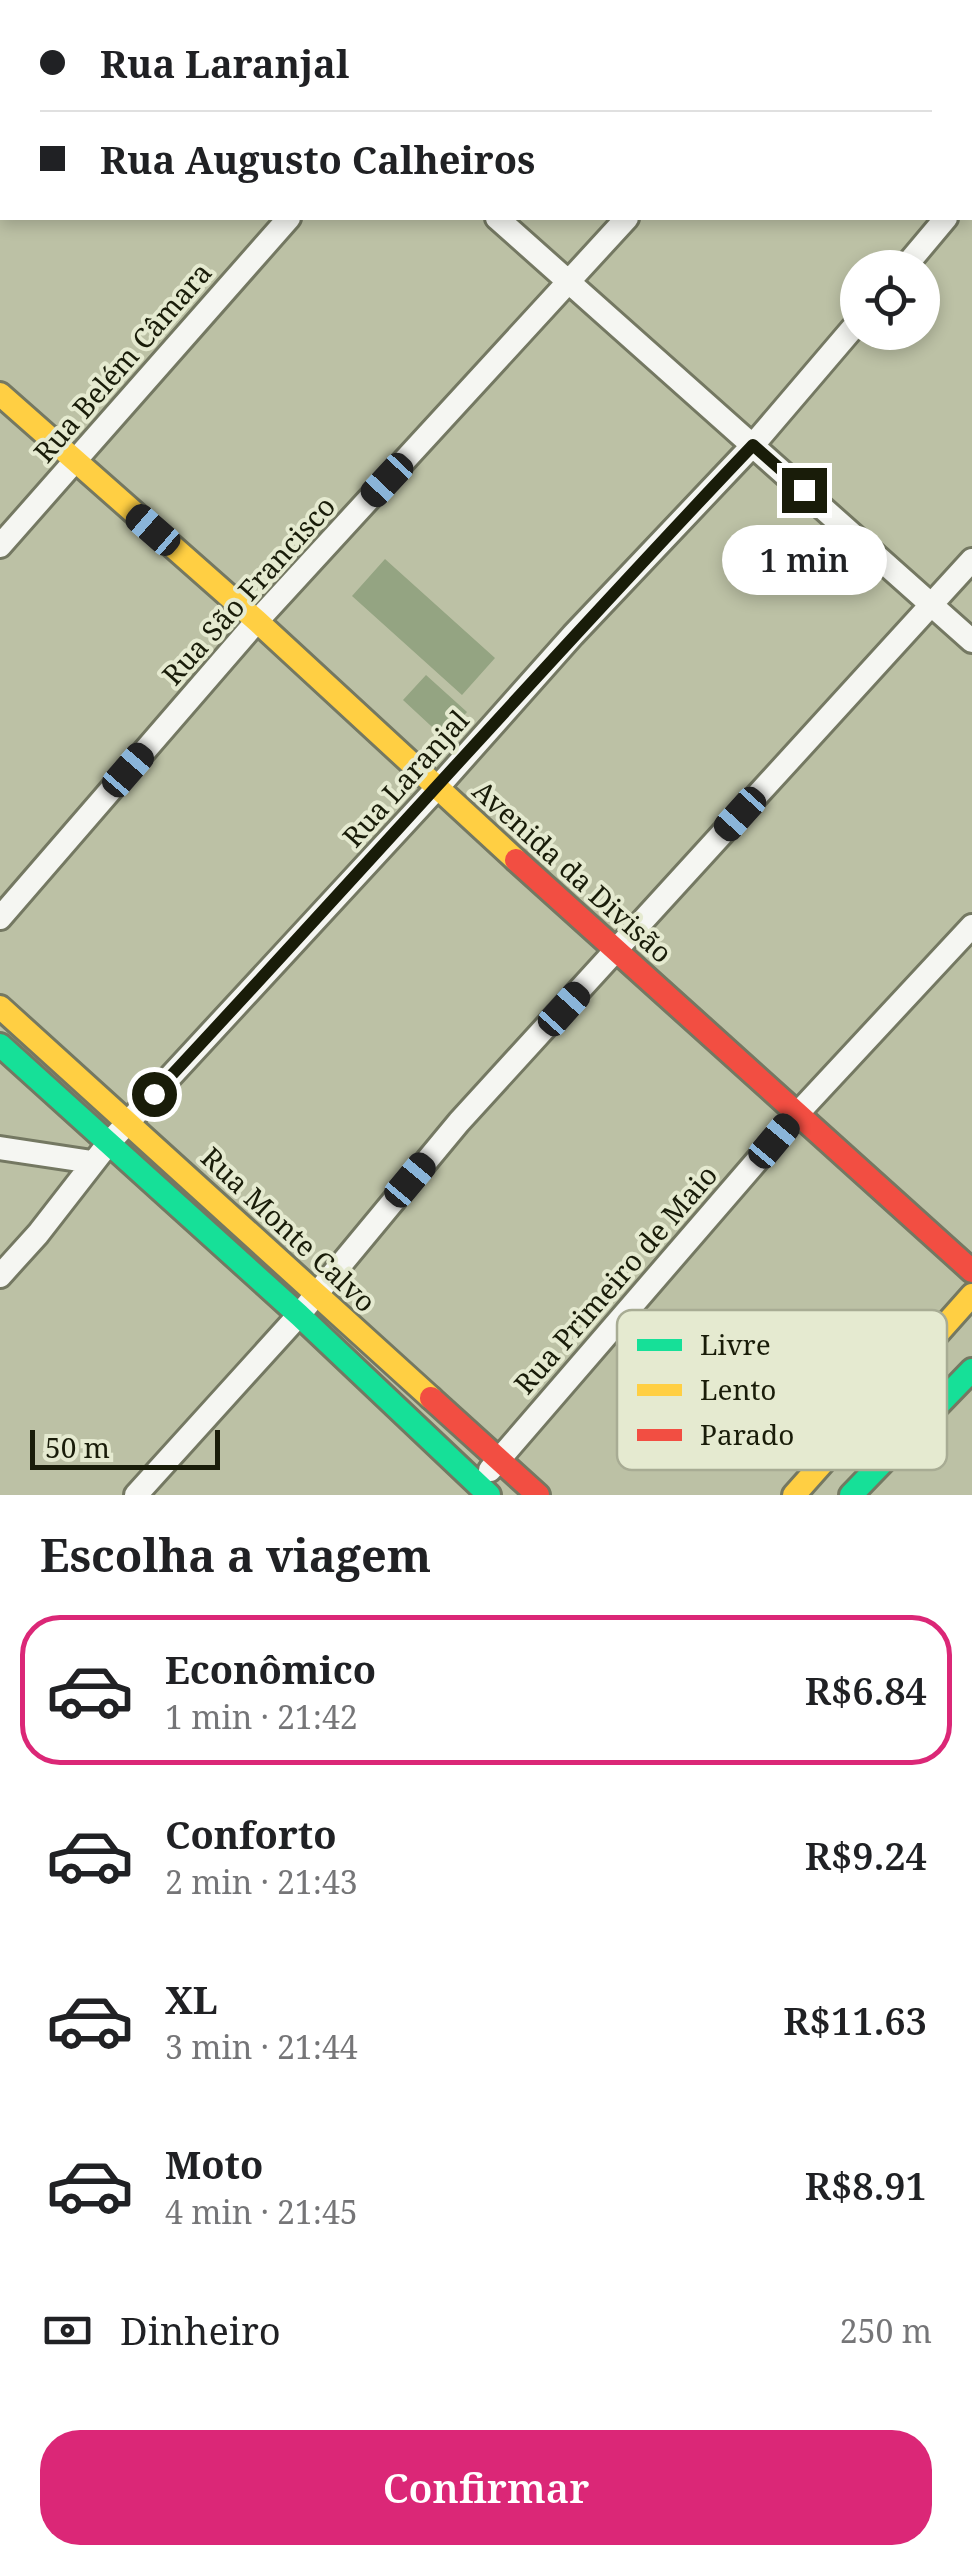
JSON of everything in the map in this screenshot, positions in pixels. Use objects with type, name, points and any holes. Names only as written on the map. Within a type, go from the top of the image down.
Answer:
[{"type":"main road","name":"Avenida da Divisão","points":[[0,394],[972,1271]]},
{"type":"main road","name":"Rua Monte Calvo","points":[[0,1006],[538,1495]]},
{"type":"main road","name":"Rua Monte Calvo","points":[[0,1045],[100,1153],[299,1315],[478,1491]]},
{"type":"main road","points":[[947,1323],[972,1295]]},
{"type":"main road","points":[[947,1396],[972,1370]]},
{"type":"main road","points":[[794,1495],[816,1470]]},
{"type":"main road","points":[[852,1495],[876,1470]]},
{"type":"street","name":"Rua Belém Câmara","points":[[0,546],[287,220]]},
{"type":"street","points":[[499,220],[972,640]]},
{"type":"street","name":"Rua São Francisco","points":[[0,918],[257,622],[625,220]]},
{"type":"street","points":[[919,250],[944,220]]},
{"type":"street","name":"Rua Laranjal","points":[[0,1276],[100,1153],[573,635],[753,445],[840,343]]},
{"type":"street","points":[[136,1495],[299,1315],[459,1122],[972,560]]},
{"type":"street","name":"Rua Primeiro de Maio","points":[[628,1310],[798,1112],[972,926]]},
{"type":"street","points":[[0,1148],[100,1153]]},
{"type":"street","name":"Rua Primeiro de Maio","points":[[478,1491],[499,1460],[617,1323]]},
{"type":"building","points":[[385,559],[495,658],[462,695],[352,596]]},
{"type":"building","points":[[426,675],[467,712],[444,738],[403,700]]},
{"type":"traffic: fast","points":[[0,1045],[299,1315],[489,1495]]},
{"type":"traffic: fast","points":[[947,1396],[972,1370]]},
{"type":"traffic: fast","points":[[851,1495],[875,1470]]},
{"type":"traffic: slow","points":[[0,394],[257,621],[516,860]]},
{"type":"traffic: slow","points":[[0,1007],[431,1398]]},
{"type":"traffic: slow","points":[[947,1323],[972,1295]]},
{"type":"traffic: slow","points":[[794,1495],[816,1470]]},
{"type":"traffic: jam","points":[[516,860],[972,1271]]},
{"type":"traffic: jam","points":[[431,1398],[538,1495]]},
{"type":"route","points":[[154,1094],[573,635],[753,445],[804,490]]}]
